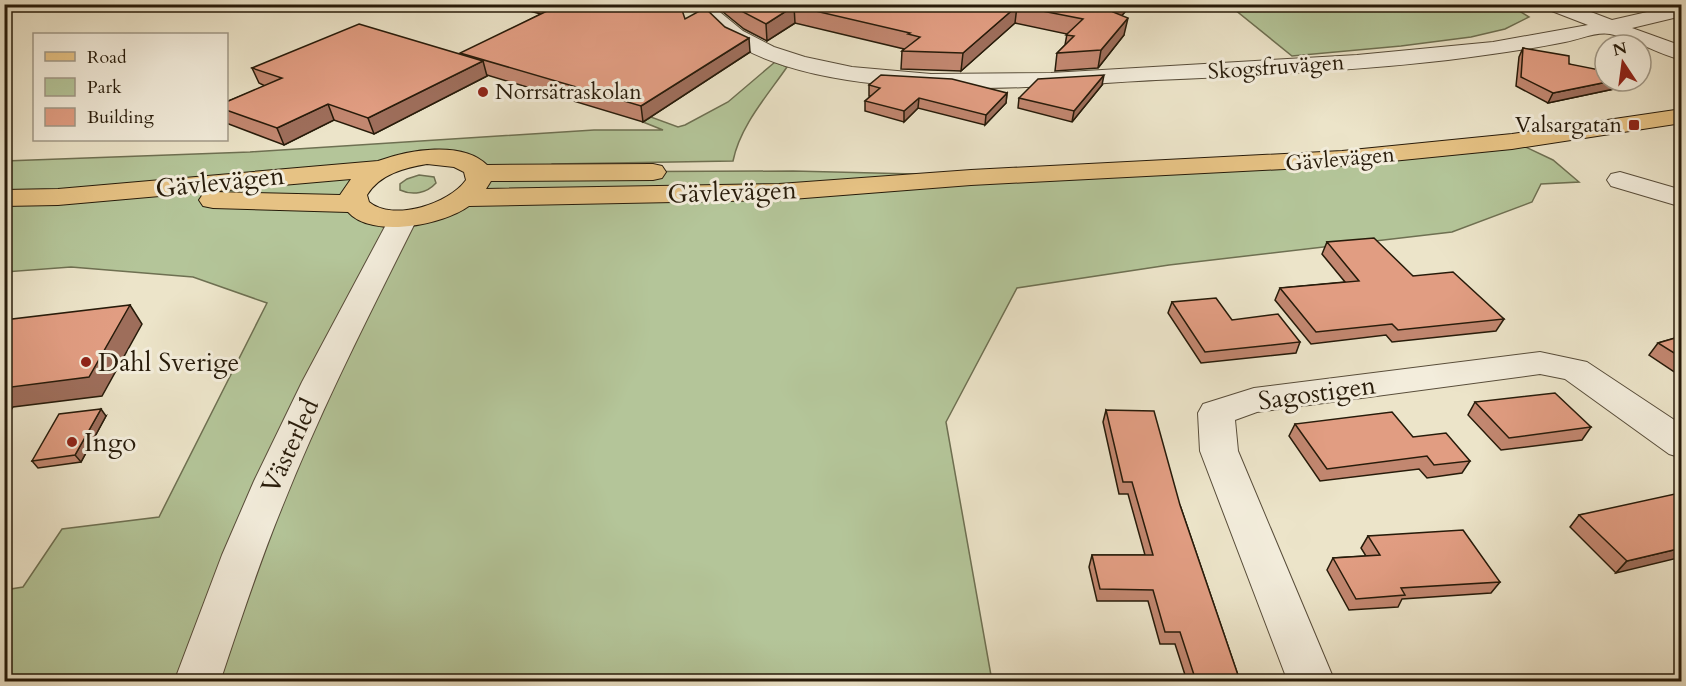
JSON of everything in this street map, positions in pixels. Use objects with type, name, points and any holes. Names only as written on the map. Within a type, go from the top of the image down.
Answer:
[{"type":"main road","name":"Gävlevägen","points":[[4,198],[58,197],[355,204],[371,216],[403,219],[439,212],[466,198],[781,191],[997,176],[1233,167],[1440,151],[1595,131],[1682,116]]},
{"type":"main road","name":"Gävlevägen","points":[[355,204],[353,195],[369,175],[404,160],[443,156],[460,159],[473,165],[479,173],[793,171],[997,176]]},
{"type":"main road","name":"Gävlevägen","points":[[58,197],[232,179],[382,168]]},
{"type":"main road","points":[[466,198],[480,181],[479,173]]},
{"type":"street","name":"Skogsfruvägen","points":[[699,4],[725,29],[784,57],[812,66],[802,76],[803,81],[817,87],[832,87],[867,76],[954,81],[1275,68],[1401,58],[1494,48],[1611,27],[1682,10]]},
{"type":"street","points":[[1551,4],[1682,54]]},
{"type":"street","points":[[1620,180],[1682,199]]},
{"type":"street","name":"Västerled","points":[[197,681],[236,572],[273,482],[310,400],[403,219]]},
{"type":"street","name":"Sagostigen","points":[[1312,681],[1219,451],[1216,413],[1254,400],[1540,363],[1575,370],[1682,444]]},
{"type":"green space","points":[[1508,4],[1529,17],[1505,29],[1471,37],[1292,56],[1229,5]]},
{"type":"green space","points":[[775,62],[787,67],[748,124],[733,161],[552,164],[548,172],[793,171],[997,176],[1515,142],[1553,160],[1579,182],[1541,184],[1532,202],[1452,232],[1169,265],[1017,288],[946,422],[992,681],[5,681],[5,590],[23,587],[62,529],[159,517],[267,303],[193,277],[71,267],[5,272],[5,161],[250,152],[594,130],[663,130],[643,122],[651,117],[678,127],[728,102]],"holes":[[[427,156],[479,173],[453,206],[371,216],[358,186]]]},
{"type":"green space","points":[[419,175],[434,177],[436,183],[420,192],[410,193],[400,190],[400,184]]},
{"type":"building","points":[[619,4],[680,4],[685,19],[705,8],[725,27],[749,38],[641,106],[460,53],[547,11]]},
{"type":"building","points":[[734,4],[1120,4],[1113,12],[1128,18],[1101,50],[1057,53],[1074,36],[1066,35],[1083,19],[1017,6],[963,53],[902,51],[920,37],[794,6],[766,24],[743,12]]},
{"type":"building","points":[[359,24],[483,61],[368,118],[328,104],[277,128],[228,111],[228,101],[282,78],[252,68]]},
{"type":"building","points":[[1523,48],[1569,56],[1569,64],[1593,69],[1593,85],[1553,93],[1521,77]]},
{"type":"building","points":[[881,75],[952,79],[1007,93],[986,115],[919,98],[904,111],[865,101],[880,88],[869,85]]},
{"type":"building","points":[[1104,75],[1074,111],[1019,98],[1038,79]]},
{"type":"building","points":[[1374,238],[1413,276],[1453,272],[1504,319],[1398,330],[1392,324],[1316,332],[1280,288],[1359,281],[1327,242]]},
{"type":"building","points":[[1216,298],[1232,320],[1278,314],[1300,342],[1205,352],[1172,302]]},
{"type":"building","points":[[130,305],[89,377],[4,388],[4,320]]},
{"type":"building","points":[[1682,336],[1682,358],[1658,343]]},
{"type":"building","points":[[1555,393],[1591,427],[1509,438],[1475,402]]},
{"type":"building","name":"Ingo","points":[[101,409],[75,455],[32,461],[59,414]]},
{"type":"building","points":[[1106,410],[1154,411],[1180,505],[1240,681],[1196,681],[1180,632],[1165,632],[1153,590],[1100,589],[1092,555],[1153,555],[1132,482],[1123,482]]},
{"type":"building","points":[[1392,412],[1413,437],[1446,433],[1470,461],[1434,465],[1427,456],[1327,469],[1295,424]]},
{"type":"building","points":[[1675,494],[1682,500],[1682,548],[1627,561],[1579,515]]},
{"type":"building","points":[[1463,530],[1500,582],[1401,588],[1405,595],[1356,599],[1333,558],[1380,555],[1368,536]]},
{"type":"place","name":"Norrsätraskolan","points":[[483,92]]},
{"type":"place","name":"Valsargatan","points":[[1634,125]]},
{"type":"place","name":"Dahl Sverige","points":[[86,362]]},
{"type":"place","name":"Ingo","points":[[72,442]]}]
